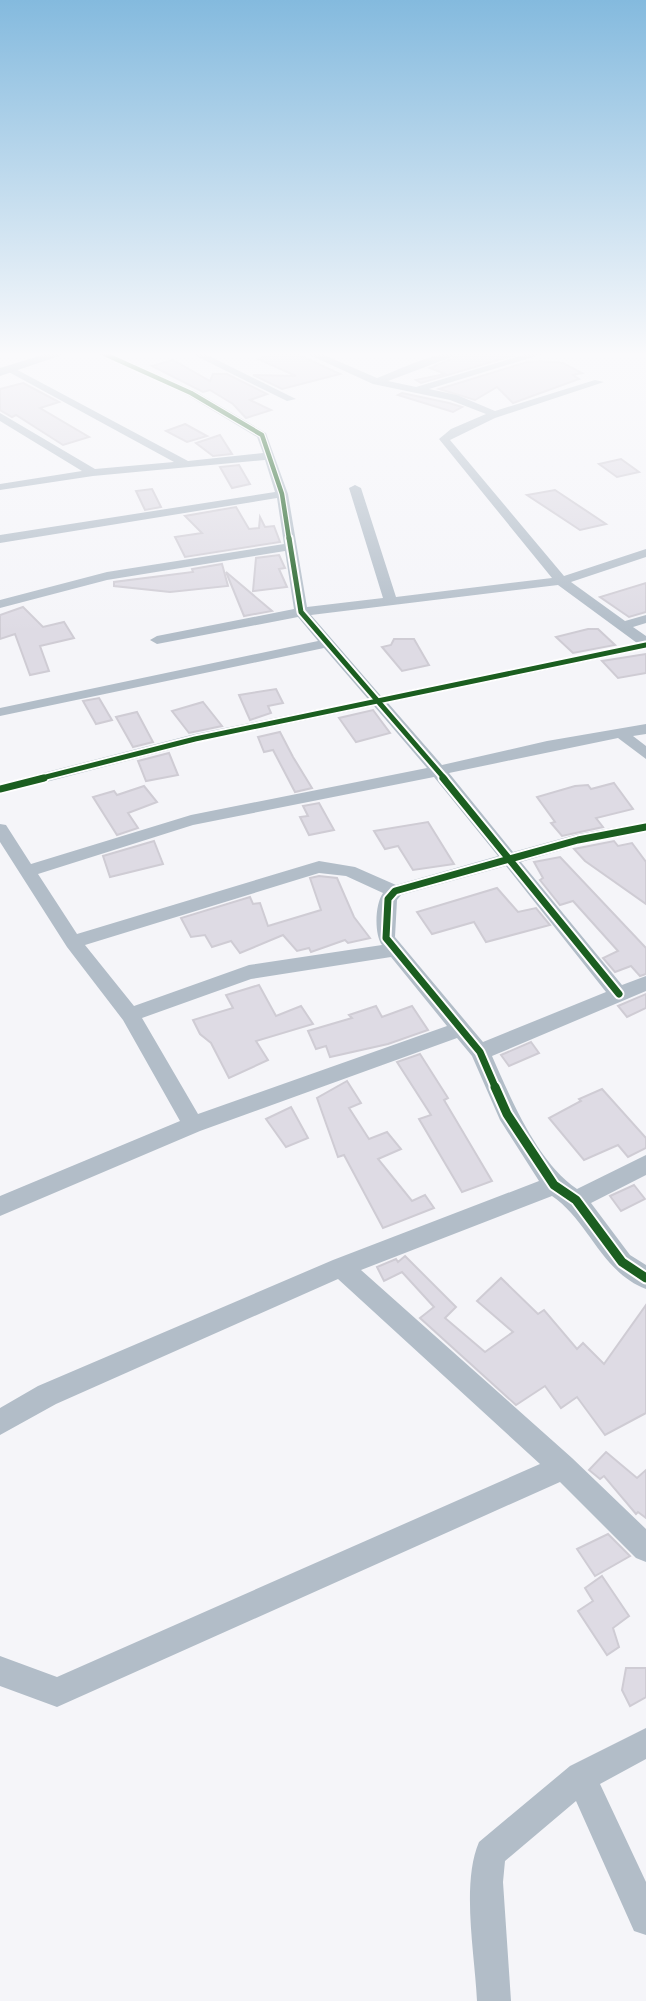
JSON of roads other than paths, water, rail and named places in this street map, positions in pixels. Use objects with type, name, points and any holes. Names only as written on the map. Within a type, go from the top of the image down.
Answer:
[{"type":"street","points":[[49,445],[93,473]]},
{"type":"street","points":[[150,445],[186,464]]},
{"type":"street","points":[[268,445],[282,494],[300,612],[438,771],[619,994]]},
{"type":"street","points":[[448,445],[561,581],[625,625],[646,644]]},
{"type":"street","points":[[0,488],[93,473],[271,456]]},
{"type":"street","points":[[355,488],[391,601]]},
{"type":"street","points":[[0,539],[282,494]]},
{"type":"street","points":[[0,604],[34,592],[91,579],[289,547]]},
{"type":"street","points":[[157,640],[300,612],[561,581],[646,553]]},
{"type":"street","points":[[625,625],[646,619]]},
{"type":"street","points":[[0,712],[327,643]]},
{"type":"street","points":[[0,789],[195,739],[646,644]]},
{"type":"street","points":[[27,872],[191,820],[438,771],[547,746],[646,729]]},
{"type":"street","points":[[623,735],[646,754]]},
{"type":"street","points":[[646,827],[578,840],[395,891],[388,899],[386,938],[480,1052],[507,1114],[555,1185],[576,1200],[622,1262],[646,1278]]},
{"type":"street","points":[[0,829],[73,942],[130,1015],[193,1125]]},
{"type":"street","points":[[73,942],[319,867],[349,871],[395,891]]},
{"type":"street","points":[[130,1015],[249,972],[394,950]]},
{"type":"street","points":[[480,1052],[646,983]]},
{"type":"street","points":[[1,1204],[193,1125],[460,1029]]},
{"type":"street","points":[[576,1200],[646,1164]]},
{"type":"street","points":[[0,1422],[47,1395],[341,1267],[555,1185]]},
{"type":"street","points":[[341,1267],[563,1466],[646,1548]]},
{"type":"street","points":[[0,1671],[57,1692],[563,1466]]},
{"type":"street","points":[[494,2001],[486,1882],[490,1853],[581,1777],[646,1742]]},
{"type":"street","points":[[581,1777],[646,1919]]}]
